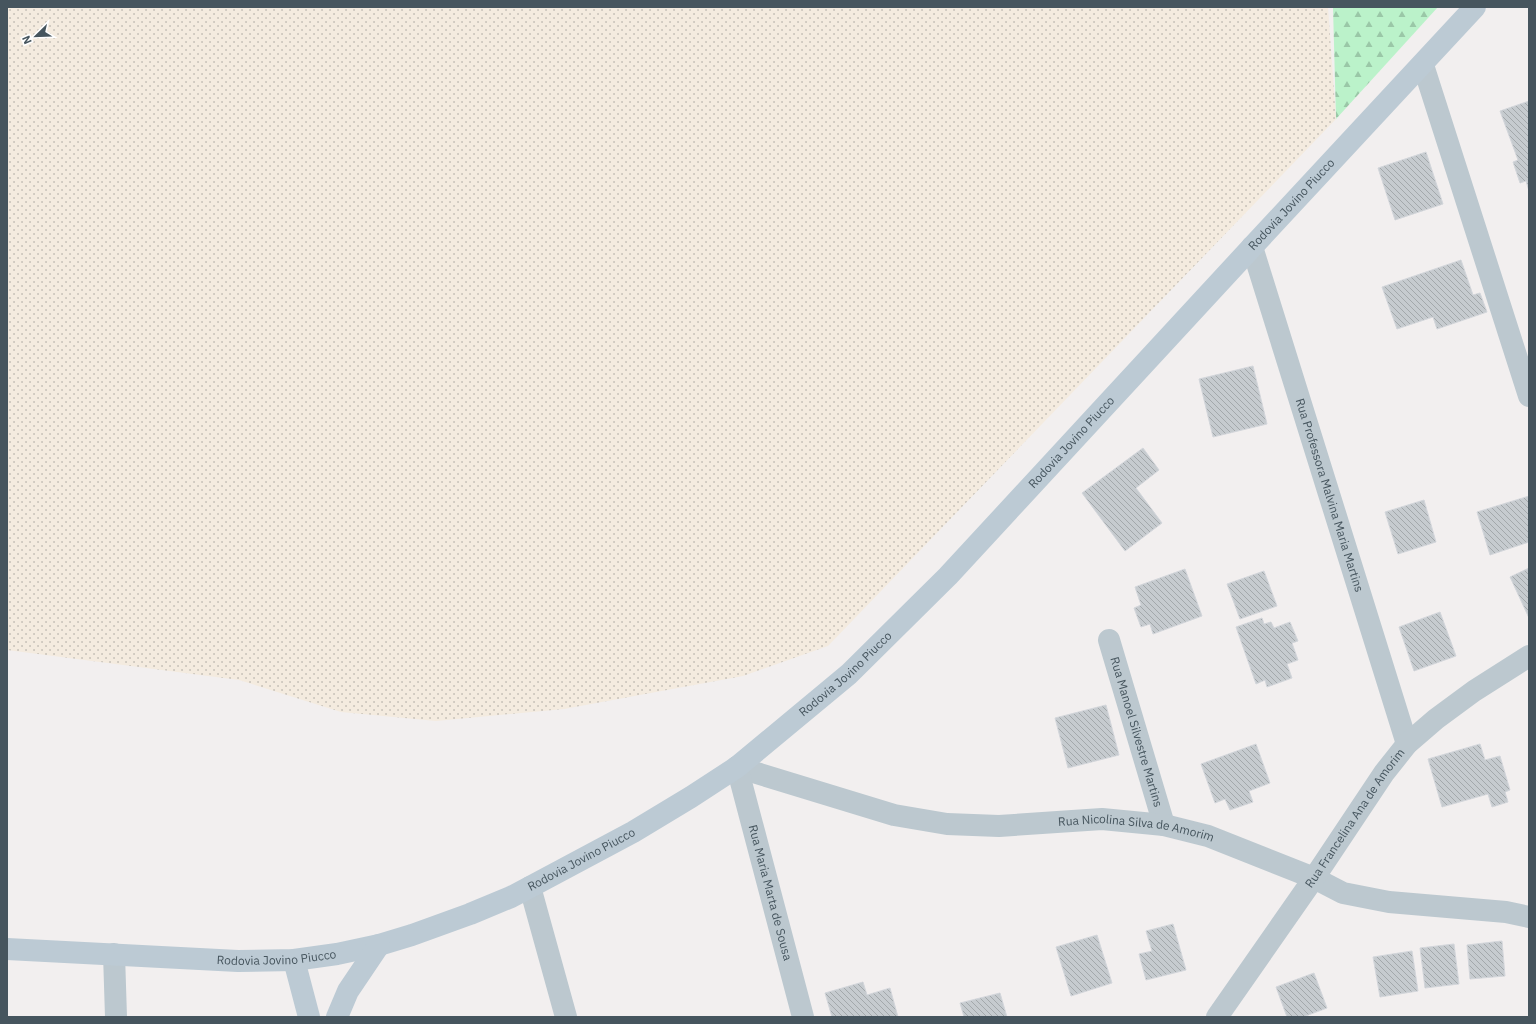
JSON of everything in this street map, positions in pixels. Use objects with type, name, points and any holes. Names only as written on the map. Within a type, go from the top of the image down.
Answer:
[{"type":"main road","name":"Rodovia Jovino Piucco","points":[[7,948],[238,961],[294,960],[337,954],[379,945],[470,914],[530,887],[633,832],[692,797],[737,768],[849,674],[918,607],[1475,7]]},
{"type":"main road","points":[[337,1017],[348,991],[379,945]]},
{"type":"main road","points":[[294,960],[309,1017]]},
{"type":"street","points":[[1423,64],[1529,396]]},
{"type":"street","name":"Rua Professora Malvina Maria Martins","points":[[1252,247],[1407,744]]},
{"type":"street","name":"Rua Manoel Silvestre Martins","points":[[1109,640],[1164,825]]},
{"type":"street","name":"Rua Francelina Ana de Amorim","points":[[1217,1017],[1314,878],[1384,773],[1407,744],[1436,719],[1474,691],[1529,656]]},
{"type":"street","name":"Rua Nicolina Silva de Amorim","points":[[737,768],[894,815],[947,824],[999,826],[1102,819],[1164,825],[1208,836],[1314,878],[1343,893],[1389,902],[1506,912],[1529,917]]},
{"type":"street","name":"Rua Maria Marta de Sousa","points":[[737,768],[803,1017]]},
{"type":"street","points":[[530,887],[566,1017]]},
{"type":"street","points":[[114,954],[116,1017]]},
{"type":"green space","points":[[1333,7],[1438,7],[1336,119]]},
{"type":"sand","points":[[7,7],[1328,7],[1336,119],[828,646],[743,676],[564,709],[436,721],[341,712],[239,680],[7,650]]},
{"type":"building","points":[[1529,101],[1529,191],[1526,181],[1520,183],[1513,162],[1518,160],[1500,111]]},
{"type":"building","points":[[1426,152],[1443,204],[1395,220],[1378,168]]},
{"type":"building","points":[[1461,260],[1473,295],[1480,293],[1487,312],[1437,329],[1433,317],[1397,329],[1382,287]]},
{"type":"building","points":[[1253,366],[1267,424],[1213,437],[1199,379]]},
{"type":"building","points":[[1143,448],[1159,470],[1136,488],[1162,523],[1125,551],[1082,493]]},
{"type":"building","points":[[1529,496],[1529,542],[1490,555],[1477,512]]},
{"type":"building","points":[[1424,500],[1436,542],[1398,554],[1385,512]]},
{"type":"building","points":[[1529,568],[1529,618],[1510,577]]},
{"type":"building","points":[[1185,569],[1202,616],[1153,634],[1150,624],[1141,627],[1134,608],[1141,605],[1135,587]]},
{"type":"building","points":[[1264,571],[1277,606],[1240,619],[1227,584]]},
{"type":"building","points":[[1440,612],[1456,656],[1414,671],[1399,627]]},
{"type":"building","points":[[1262,618],[1264,624],[1271,622],[1274,628],[1290,622],[1298,641],[1292,643],[1298,660],[1287,664],[1292,678],[1267,687],[1265,680],[1256,684],[1236,627]]},
{"type":"building","points":[[1106,705],[1119,755],[1068,768],[1055,718]]},
{"type":"building","points":[[1256,744],[1270,783],[1249,791],[1253,802],[1230,810],[1225,799],[1215,803],[1201,764]]},
{"type":"building","points":[[1480,744],[1485,760],[1500,756],[1510,790],[1505,792],[1508,802],[1492,807],[1488,794],[1442,807],[1428,759]]},
{"type":"building","points":[[1173,924],[1186,970],[1146,980],[1139,954],[1152,951],[1146,931]]},
{"type":"building","points":[[1097,935],[1112,983],[1071,996],[1056,947]]},
{"type":"building","points":[[1502,941],[1505,976],[1470,979],[1467,945]]},
{"type":"building","points":[[1454,944],[1459,984],[1425,988],[1420,948]]},
{"type":"building","points":[[1412,951],[1418,991],[1380,997],[1373,957]]},
{"type":"building","points":[[1314,973],[1327,1008],[1303,1017],[1287,1017],[1276,987]]},
{"type":"building","points":[[863,982],[867,995],[890,988],[898,1017],[832,1017],[825,993]]},
{"type":"building","points":[[1000,993],[1007,1017],[964,1017],[960,1003]]}]
